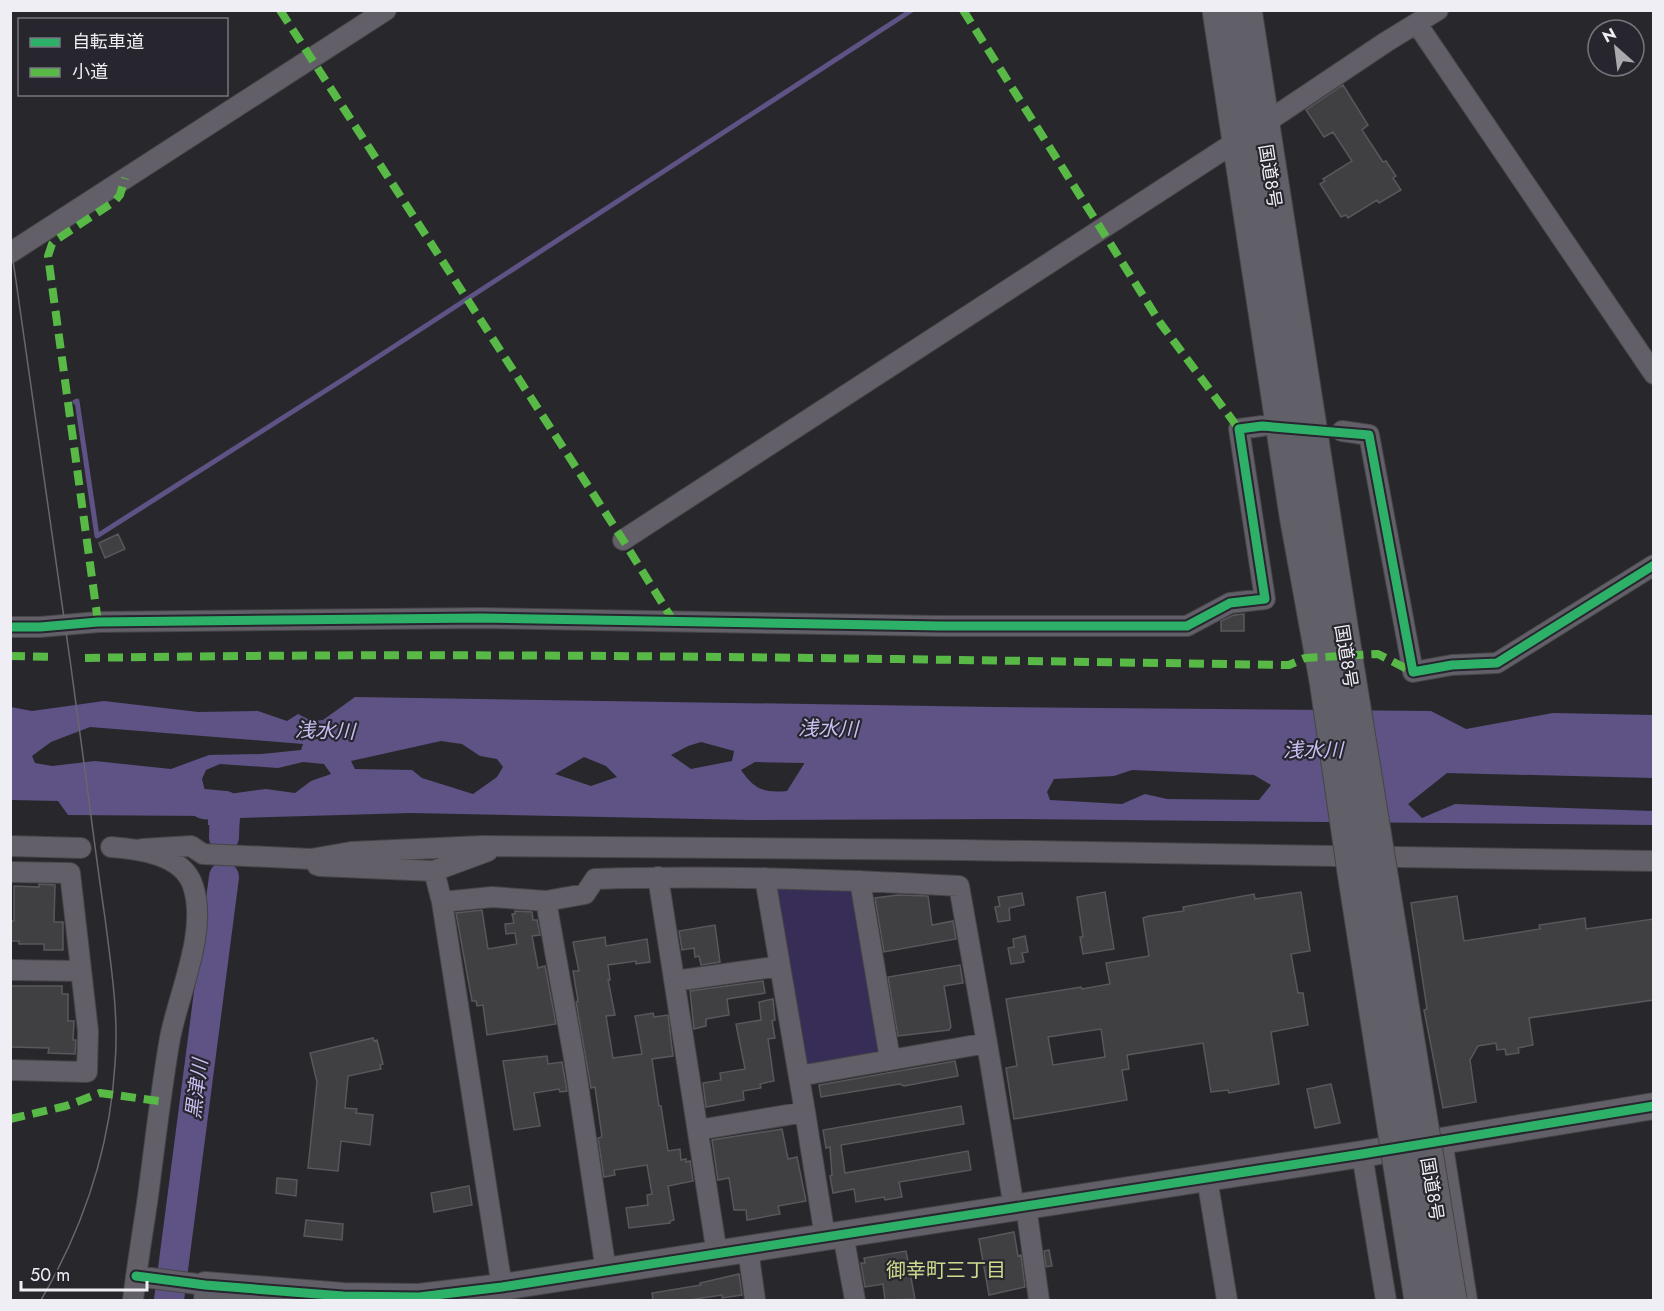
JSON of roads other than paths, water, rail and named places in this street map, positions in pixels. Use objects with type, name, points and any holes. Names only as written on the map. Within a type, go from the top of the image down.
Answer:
[{"type":"highway","name":"国道8号","points":[[1219,10],[1251,132]]},
{"type":"highway","name":"国道8号","points":[[1245,10],[1251,132],[1296,515],[1337,678],[1450,1300]]},
{"type":"highway","name":"国道8号","points":[[1337,678],[1354,872],[1421,1300]]},
{"type":"street","points":[[10,253],[386,10]]},
{"type":"street","points":[[623,540],[1438,10]]},
{"type":"street","points":[[1418,24],[1653,374]]},
{"type":"street","points":[[10,627],[40,627],[98,621],[469,618],[940,626],[1187,626],[1230,603],[1265,599],[1239,429],[1262,426]]},
{"type":"street","points":[[1342,431],[1369,435],[1413,672],[1452,665],[1497,663],[1653,565]]},
{"type":"street","points":[[10,846],[81,848]]},
{"type":"street","points":[[111,847],[142,849],[191,846],[203,854],[311,859],[351,852],[502,846],[972,850],[1653,861]]},
{"type":"street","points":[[311,859],[320,866],[434,871],[502,846]]},
{"type":"street","points":[[133,1300],[159,1101],[171,1034],[195,940],[196,922],[193,884],[184,871],[172,862],[142,849]]},
{"type":"street","points":[[434,871],[442,902],[503,1294]]},
{"type":"street","points":[[10,872],[70,873],[88,1031],[87,1072],[10,1070]]},
{"type":"street","points":[[442,902],[492,897],[546,901],[585,894],[595,879],[658,877],[765,878],[959,886],[987,1043],[1039,1300]]},
{"type":"street","points":[[658,877],[717,1254]]},
{"type":"street","points":[[765,878],[806,1112],[834,1236],[855,1300]]},
{"type":"street","points":[[860,881],[890,1059]]},
{"type":"street","points":[[546,901],[574,1058],[606,1271]]},
{"type":"street","points":[[675,981],[780,966]]},
{"type":"street","points":[[10,970],[81,971]]},
{"type":"street","points":[[799,1076],[987,1043]]},
{"type":"street","points":[[136,1276],[205,1293],[419,1298],[503,1294],[606,1271],[1653,1107]]},
{"type":"street","points":[[698,1130],[806,1112]]},
{"type":"street","points":[[1442,1140],[1467,1300]]},
{"type":"street","points":[[1362,1154],[1386,1300]]},
{"type":"street","points":[[1207,1178],[1227,1300]]},
{"type":"street","points":[[748,1249],[755,1300]]},
{"type":"water","name":"浅水川","points":[[355,697],[1431,711],[1466,729],[1553,713],[1653,715],[1653,778],[1447,773],[1408,804],[1422,818],[1455,804],[1653,811],[1653,825],[1017,819],[749,820],[411,813],[240,818],[239,825],[208,825],[208,816],[68,815],[58,801],[11,800],[11,707],[32,711],[104,701],[198,712],[258,711],[287,721],[298,714],[312,721],[323,720]],"holes":[[[90,727],[303,744],[301,750],[262,754],[209,755],[171,769],[95,761],[52,766],[35,763],[32,756],[51,742]],[[441,741],[462,744],[480,756],[497,759],[503,767],[497,777],[473,794],[422,778],[412,770],[355,769],[351,761]],[[701,742],[734,751],[732,761],[691,769],[671,755]],[[584,757],[606,766],[617,777],[591,786],[555,774]],[[303,762],[324,764],[331,774],[311,781],[295,793],[266,789],[214,796],[205,791],[202,779],[206,770],[220,764],[278,768]],[[755,762],[804,763],[787,791],[766,791],[751,782],[741,770]],[[1132,770],[1254,775],[1271,785],[1259,800],[1167,799],[1145,794],[1122,804],[1050,800],[1047,792],[1054,779],[1114,776]]]},
{"type":"waterway","points":[[75,402],[77,401],[97,536],[347,377],[912,10]]},
{"type":"waterway","name":"黒津川","points":[[204,804],[225,806],[224,837]]},
{"type":"waterway","name":"黒津川","points":[[169,1300],[224,877]]},
{"type":"tram line","points":[[10,239],[105,918],[116,1027],[112,1095],[92,1187],[70,1245],[41,1300]]},
{"type":"district","name":"御幸町三丁目","points":[[946,1270]]}]
